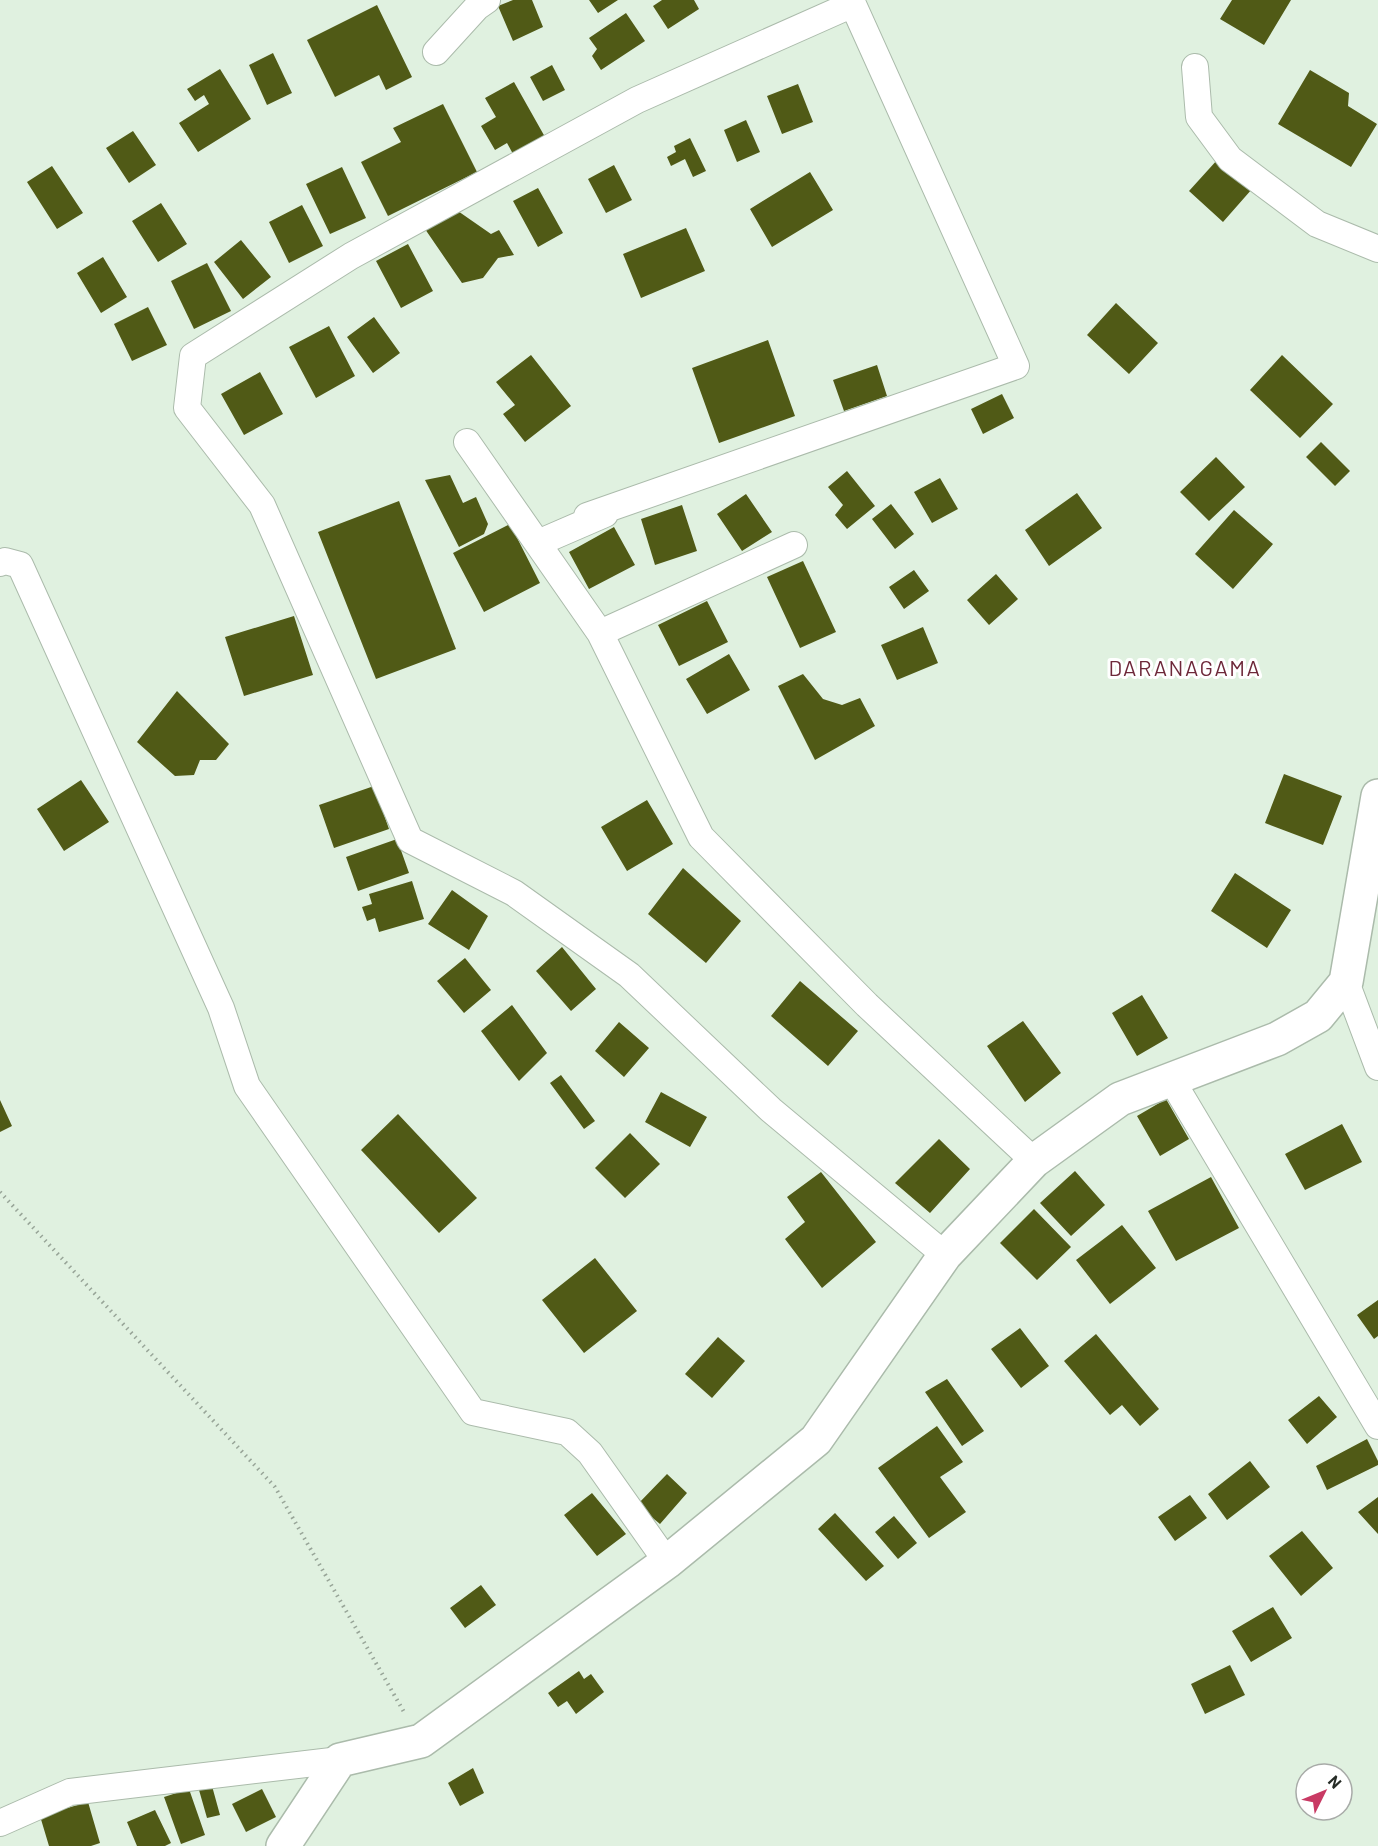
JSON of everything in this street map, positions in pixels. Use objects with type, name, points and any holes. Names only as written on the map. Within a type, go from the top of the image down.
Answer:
[{"type":"street","points":[[436,52],[477,7],[487,0]]},
{"type":"street","points":[[587,516],[1016,366],[852,2],[637,100],[351,256],[193,356],[188,408],[262,505],[410,840],[514,893],[629,975],[771,1110],[945,1255]]},
{"type":"street","points":[[1195,67],[1199,117],[1230,159],[1317,224],[1378,249]]},
{"type":"street","points":[[467,442],[600,633],[701,837],[867,1005],[1034,1161]]},
{"type":"street","points":[[538,543],[655,493]]},
{"type":"street","points":[[600,633],[794,545]]},
{"type":"street","points":[[0,563],[5,561],[20,565],[221,1008],[247,1086],[473,1412],[567,1432],[590,1453],[667,1562]]},
{"type":"street","points":[[0,1823],[70,1792],[339,1760],[421,1741],[667,1562],[816,1440],[945,1255],[1034,1161],[1120,1099],[1277,1039],[1318,1016],[1346,982],[1378,796]]},
{"type":"street","points":[[1346,982],[1378,1067]]},
{"type":"street","points":[[1171,1078],[1378,1426]]},
{"type":"street","points":[[283,1846],[339,1760]]},
{"type":"path","points":[[0,1192],[275,1487],[421,1741]]},
{"type":"building","points":[[513,0],[532,0],[543,27],[513,41],[498,6]]},
{"type":"building","points":[[589,0],[618,0],[598,13]]},
{"type":"building","points":[[662,0],[694,0],[699,9],[668,29],[653,6]]},
{"type":"building","points":[[1232,0],[1291,0],[1264,45],[1220,19]]},
{"type":"building","points":[[377,5],[412,77],[386,90],[379,75],[335,97],[307,40]]},
{"type":"building","points":[[626,13],[645,41],[601,70],[592,56],[597,49],[589,38]]},
{"type":"building","points":[[273,53],[292,93],[267,105],[249,65]]},
{"type":"building","points":[[552,65],[565,90],[543,101],[530,77]]},
{"type":"building","points":[[220,69],[251,119],[198,152],[179,123],[209,104],[204,95],[195,101],[187,89]]},
{"type":"building","points":[[1310,70],[1349,93],[1348,106],[1377,124],[1351,167],[1278,124]]},
{"type":"building","points":[[514,82],[545,137],[513,154],[507,143],[495,150],[481,126],[496,117],[485,98]]},
{"type":"building","points":[[798,84],[813,122],[782,134],[767,96]]},
{"type":"building","points":[[443,104],[477,172],[388,216],[361,162],[401,142],[393,128]]},
{"type":"building","points":[[746,120],[760,152],[737,162],[724,130]]},
{"type":"building","points":[[133,131],[156,165],[129,183],[106,148]]},
{"type":"building","points":[[690,138],[706,171],[693,177],[685,159],[671,166],[667,157],[676,152],[674,146]]},
{"type":"building","points":[[1218,159],[1252,189],[1223,222],[1189,191]]},
{"type":"building","points":[[614,165],[632,200],[606,213],[588,179]]},
{"type":"building","points":[[52,166],[83,213],[57,229],[27,182]]},
{"type":"building","points":[[342,167],[366,218],[330,234],[306,184]]},
{"type":"building","points":[[810,172],[833,210],[772,247],[750,209]]},
{"type":"building","points":[[538,188],[563,233],[538,247],[513,201]]},
{"type":"building","points":[[161,203],[187,244],[158,262],[132,221]]},
{"type":"building","points":[[302,205],[323,246],[289,263],[269,222]]},
{"type":"building","points":[[455,209],[491,234],[499,230],[514,255],[498,258],[483,278],[462,283],[425,229]]},
{"type":"building","points":[[686,228],[705,271],[641,298],[623,254]]},
{"type":"building","points":[[241,240],[271,277],[243,299],[214,262]]},
{"type":"building","points":[[408,244],[433,291],[401,308],[376,261]]},
{"type":"building","points":[[103,257],[127,297],[101,313],[77,273]]},
{"type":"building","points":[[207,263],[231,311],[194,329],[171,281]]},
{"type":"building","points":[[1116,303],[1158,343],[1129,374],[1087,335]]},
{"type":"building","points":[[148,307],[167,345],[132,361],[114,324]]},
{"type":"building","points":[[374,317],[400,353],[373,373],[347,337]]},
{"type":"building","points":[[329,326],[355,376],[316,398],[289,347]]},
{"type":"building","points":[[768,340],[795,416],[719,443],[692,368]]},
{"type":"building","points":[[531,355],[571,406],[525,442],[503,414],[515,405],[496,382]]},
{"type":"building","points":[[1282,355],[1333,404],[1300,438],[1250,390]]},
{"type":"building","points":[[877,365],[887,396],[844,411],[833,380]]},
{"type":"building","points":[[260,372],[283,414],[244,435],[221,394]]},
{"type":"building","points":[[1002,394],[1014,418],[983,434],[971,409]]},
{"type":"building","points":[[1321,442],[1350,471],[1335,486],[1306,457]]},
{"type":"building","points":[[1216,457],[1245,487],[1209,521],[1180,492]]},
{"type":"building","points":[[847,471],[875,506],[847,529],[835,515],[843,505],[828,487]]},
{"type":"building","points":[[450,475],[463,503],[476,497],[488,524],[484,534],[459,547],[425,480]]},
{"type":"building","points":[[940,478],[958,509],[932,523],[914,492]]},
{"type":"building","points":[[1077,493],[1102,528],[1049,566],[1025,530]]},
{"type":"building","points":[[746,494],[772,532],[742,551],[717,514]]},
{"type":"building","points":[[399,501],[456,649],[376,679],[318,532]]},
{"type":"building","points":[[891,504],[914,534],[895,549],[872,519]]},
{"type":"building","points":[[682,505],[697,551],[655,565],[641,519]]},
{"type":"building","points":[[1234,510],[1273,544],[1233,589],[1195,554]]},
{"type":"building","points":[[510,524],[540,583],[484,612],[453,553]]},
{"type":"building","points":[[614,527],[635,565],[589,589],[569,552]]},
{"type":"building","points":[[803,561],[836,632],[800,648],[767,577]]},
{"type":"building","points":[[914,570],[929,591],[904,609],[889,587]]},
{"type":"building","points":[[996,574],[1018,599],[989,625],[967,600]]},
{"type":"building","points":[[707,601],[728,642],[679,666],[658,625]]},
{"type":"building","points":[[294,616],[313,675],[244,696],[225,637]]},
{"type":"building","points":[[923,627],[938,663],[897,680],[881,645]]},
{"type":"building","points":[[729,654],[750,690],[707,714],[686,679]]},
{"type":"building","points":[[803,674],[823,699],[842,705],[860,698],[875,726],[815,760],[778,686]]},
{"type":"building","points":[[177,691],[229,744],[216,760],[200,760],[194,775],[175,776],[137,742]]},
{"type":"building","points":[[1284,774],[1342,796],[1323,845],[1265,823]]},
{"type":"building","points":[[81,780],[109,822],[64,851],[37,809]]},
{"type":"building","points":[[374,786],[389,829],[334,848],[319,805]]},
{"type":"building","points":[[647,800],[673,844],[627,871],[601,827]]},
{"type":"building","points":[[397,839],[409,873],[358,891],[346,857]]},
{"type":"building","points":[[683,868],[741,921],[706,963],[648,914]]},
{"type":"building","points":[[1235,873],[1291,910],[1267,948],[1211,911]]},
{"type":"building","points":[[412,881],[424,919],[379,932],[375,918],[367,921],[362,907],[372,904],[369,894]]},
{"type":"building","points":[[452,890],[488,916],[469,950],[428,924]]},
{"type":"building","points":[[562,947],[596,989],[571,1011],[536,971]]},
{"type":"building","points":[[465,958],[491,990],[464,1013],[437,981]]},
{"type":"building","points":[[800,981],[858,1031],[828,1066],[771,1016]]},
{"type":"building","points":[[1142,995],[1168,1038],[1137,1056],[1112,1013]]},
{"type":"building","points":[[512,1005],[547,1053],[519,1081],[481,1031]]},
{"type":"building","points":[[1023,1021],[1061,1073],[1025,1102],[987,1046]]},
{"type":"building","points":[[619,1022],[649,1048],[624,1077],[595,1051]]},
{"type":"building","points":[[561,1075],[595,1121],[584,1129],[550,1083]]},
{"type":"building","points":[[661,1092],[707,1117],[690,1147],[645,1122]]},
{"type":"building","points":[[1166,1099],[1189,1139],[1160,1156],[1137,1116]]},
{"type":"building","points":[[0,1100],[12,1126],[0,1132]]},
{"type":"building","points":[[398,1114],[477,1198],[439,1233],[361,1150]]},
{"type":"building","points":[[1342,1124],[1362,1162],[1305,1190],[1285,1154]]},
{"type":"building","points":[[630,1133],[660,1164],[625,1198],[595,1168]]},
{"type":"building","points":[[939,1139],[970,1169],[930,1213],[895,1183]]},
{"type":"building","points":[[1075,1171],[1105,1205],[1071,1236],[1040,1203]]},
{"type":"building","points":[[821,1172],[876,1242],[822,1288],[785,1239],[805,1222],[787,1197]]},
{"type":"building","points":[[1211,1177],[1239,1228],[1176,1261],[1148,1211]]},
{"type":"building","points":[[1034,1209],[1071,1247],[1037,1280],[1000,1243]]},
{"type":"building","points":[[1122,1225],[1156,1268],[1110,1304],[1076,1260]]},
{"type":"building","points":[[595,1258],[637,1311],[584,1353],[542,1300]]},
{"type":"building","points":[[1378,1300],[1378,1336],[1374,1339],[1357,1315]]},
{"type":"building","points":[[1020,1328],[1049,1366],[1021,1388],[991,1349]]},
{"type":"building","points":[[1096,1334],[1159,1409],[1140,1426],[1122,1405],[1110,1415],[1064,1361]]},
{"type":"building","points":[[718,1337],[745,1361],[712,1398],[685,1374]]},
{"type":"building","points":[[947,1379],[984,1431],[962,1446],[925,1392]]},
{"type":"building","points":[[1319,1396],[1337,1417],[1307,1444],[1288,1420]]},
{"type":"building","points":[[937,1426],[963,1462],[940,1477],[966,1512],[929,1538],[878,1468]]},
{"type":"building","points":[[1367,1439],[1378,1465],[1327,1490],[1316,1466]]},
{"type":"building","points":[[1250,1461],[1270,1487],[1227,1520],[1208,1494]]},
{"type":"building","points":[[667,1474],[687,1493],[660,1524],[637,1505]]},
{"type":"building","points":[[592,1493],[626,1534],[597,1556],[564,1515]]},
{"type":"building","points":[[1190,1495],[1207,1518],[1175,1541],[1158,1517]]},
{"type":"building","points":[[1378,1497],[1378,1534],[1358,1512]]},
{"type":"building","points":[[835,1513],[884,1566],[866,1581],[818,1529]]},
{"type":"building","points":[[894,1516],[917,1543],[898,1559],[875,1532]]},
{"type":"building","points":[[1302,1531],[1333,1568],[1301,1596],[1269,1556]]},
{"type":"building","points":[[481,1585],[496,1605],[465,1628],[450,1608]]},
{"type":"building","points":[[1273,1607],[1292,1638],[1251,1662],[1232,1631]]},
{"type":"building","points":[[1230,1665],[1245,1695],[1205,1714],[1191,1684]]},
{"type":"building","points":[[579,1671],[584,1679],[591,1674],[604,1692],[576,1714],[567,1701],[558,1707],[548,1693]]},
{"type":"building","points":[[473,1768],[484,1793],[460,1806],[448,1783]]},
{"type":"building","points":[[212,1786],[220,1815],[207,1818],[199,1790]]},
{"type":"building","points":[[189,1789],[205,1835],[181,1844],[164,1797]]},
{"type":"building","points":[[262,1789],[276,1817],[246,1832],[232,1804]]},
{"type":"building","points":[[88,1802],[100,1843],[91,1846],[49,1846],[40,1816]]},
{"type":"building","points":[[155,1810],[171,1843],[165,1846],[137,1846],[127,1822]]},
{"type":"district","name":"DARANAGAMA","points":[[1185,667]]}]
